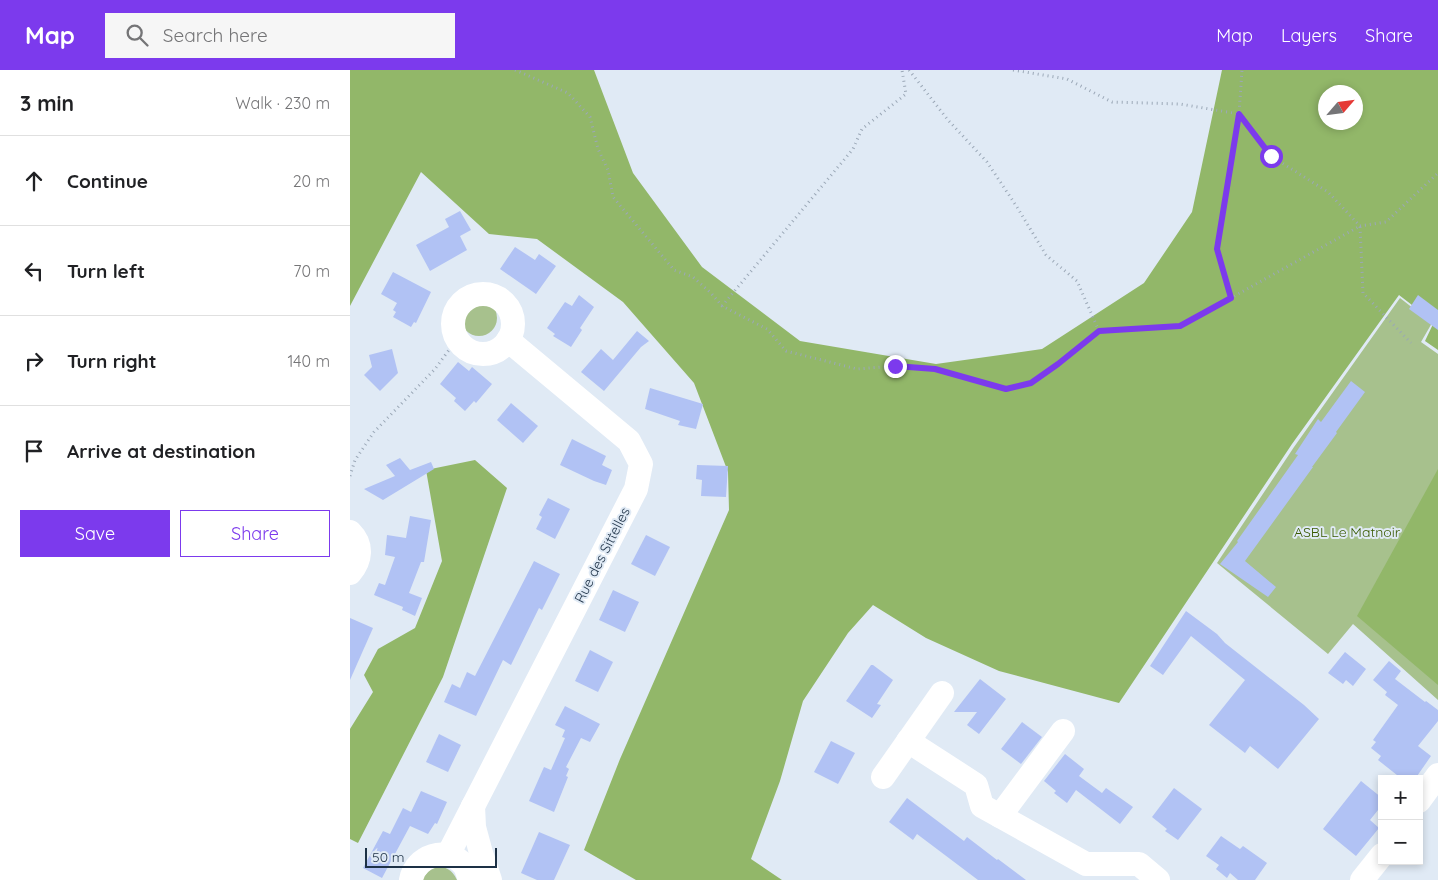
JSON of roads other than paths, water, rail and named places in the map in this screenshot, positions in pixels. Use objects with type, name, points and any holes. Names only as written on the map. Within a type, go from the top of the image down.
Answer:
[{"type":"street","points":[[486,294],[499,298],[511,315],[512,330],[508,340],[499,349],[490,353],[480,354],[464,347],[457,339],[454,331],[453,321],[459,306],[466,299],[476,295],[486,294]]},
{"type":"street","name":"Rue des Sittelles","points":[[448,855],[636,489],[641,464],[629,441],[508,340]]},
{"type":"street","points":[[350,532],[360,553],[357,564],[350,573]]},
{"type":"street","points":[[883,777],[942,693]]},
{"type":"street","points":[[1000,816],[1063,731]]},
{"type":"street","points":[[908,741],[976,785],[982,806],[1086,864],[1139,864],[1158,880]]},
{"type":"street","points":[[1423,796],[1438,775]]},
{"type":"street","points":[[473,806],[474,828],[490,880]]},
{"type":"street","points":[[411,880],[415,868],[426,858],[436,854],[448,855],[463,864],[470,880]]},
{"type":"street","points":[[1362,880],[1378,859]]},
{"type":"park label","name":"ASBL Le Matnoir","points":[[1347,532]]}]
